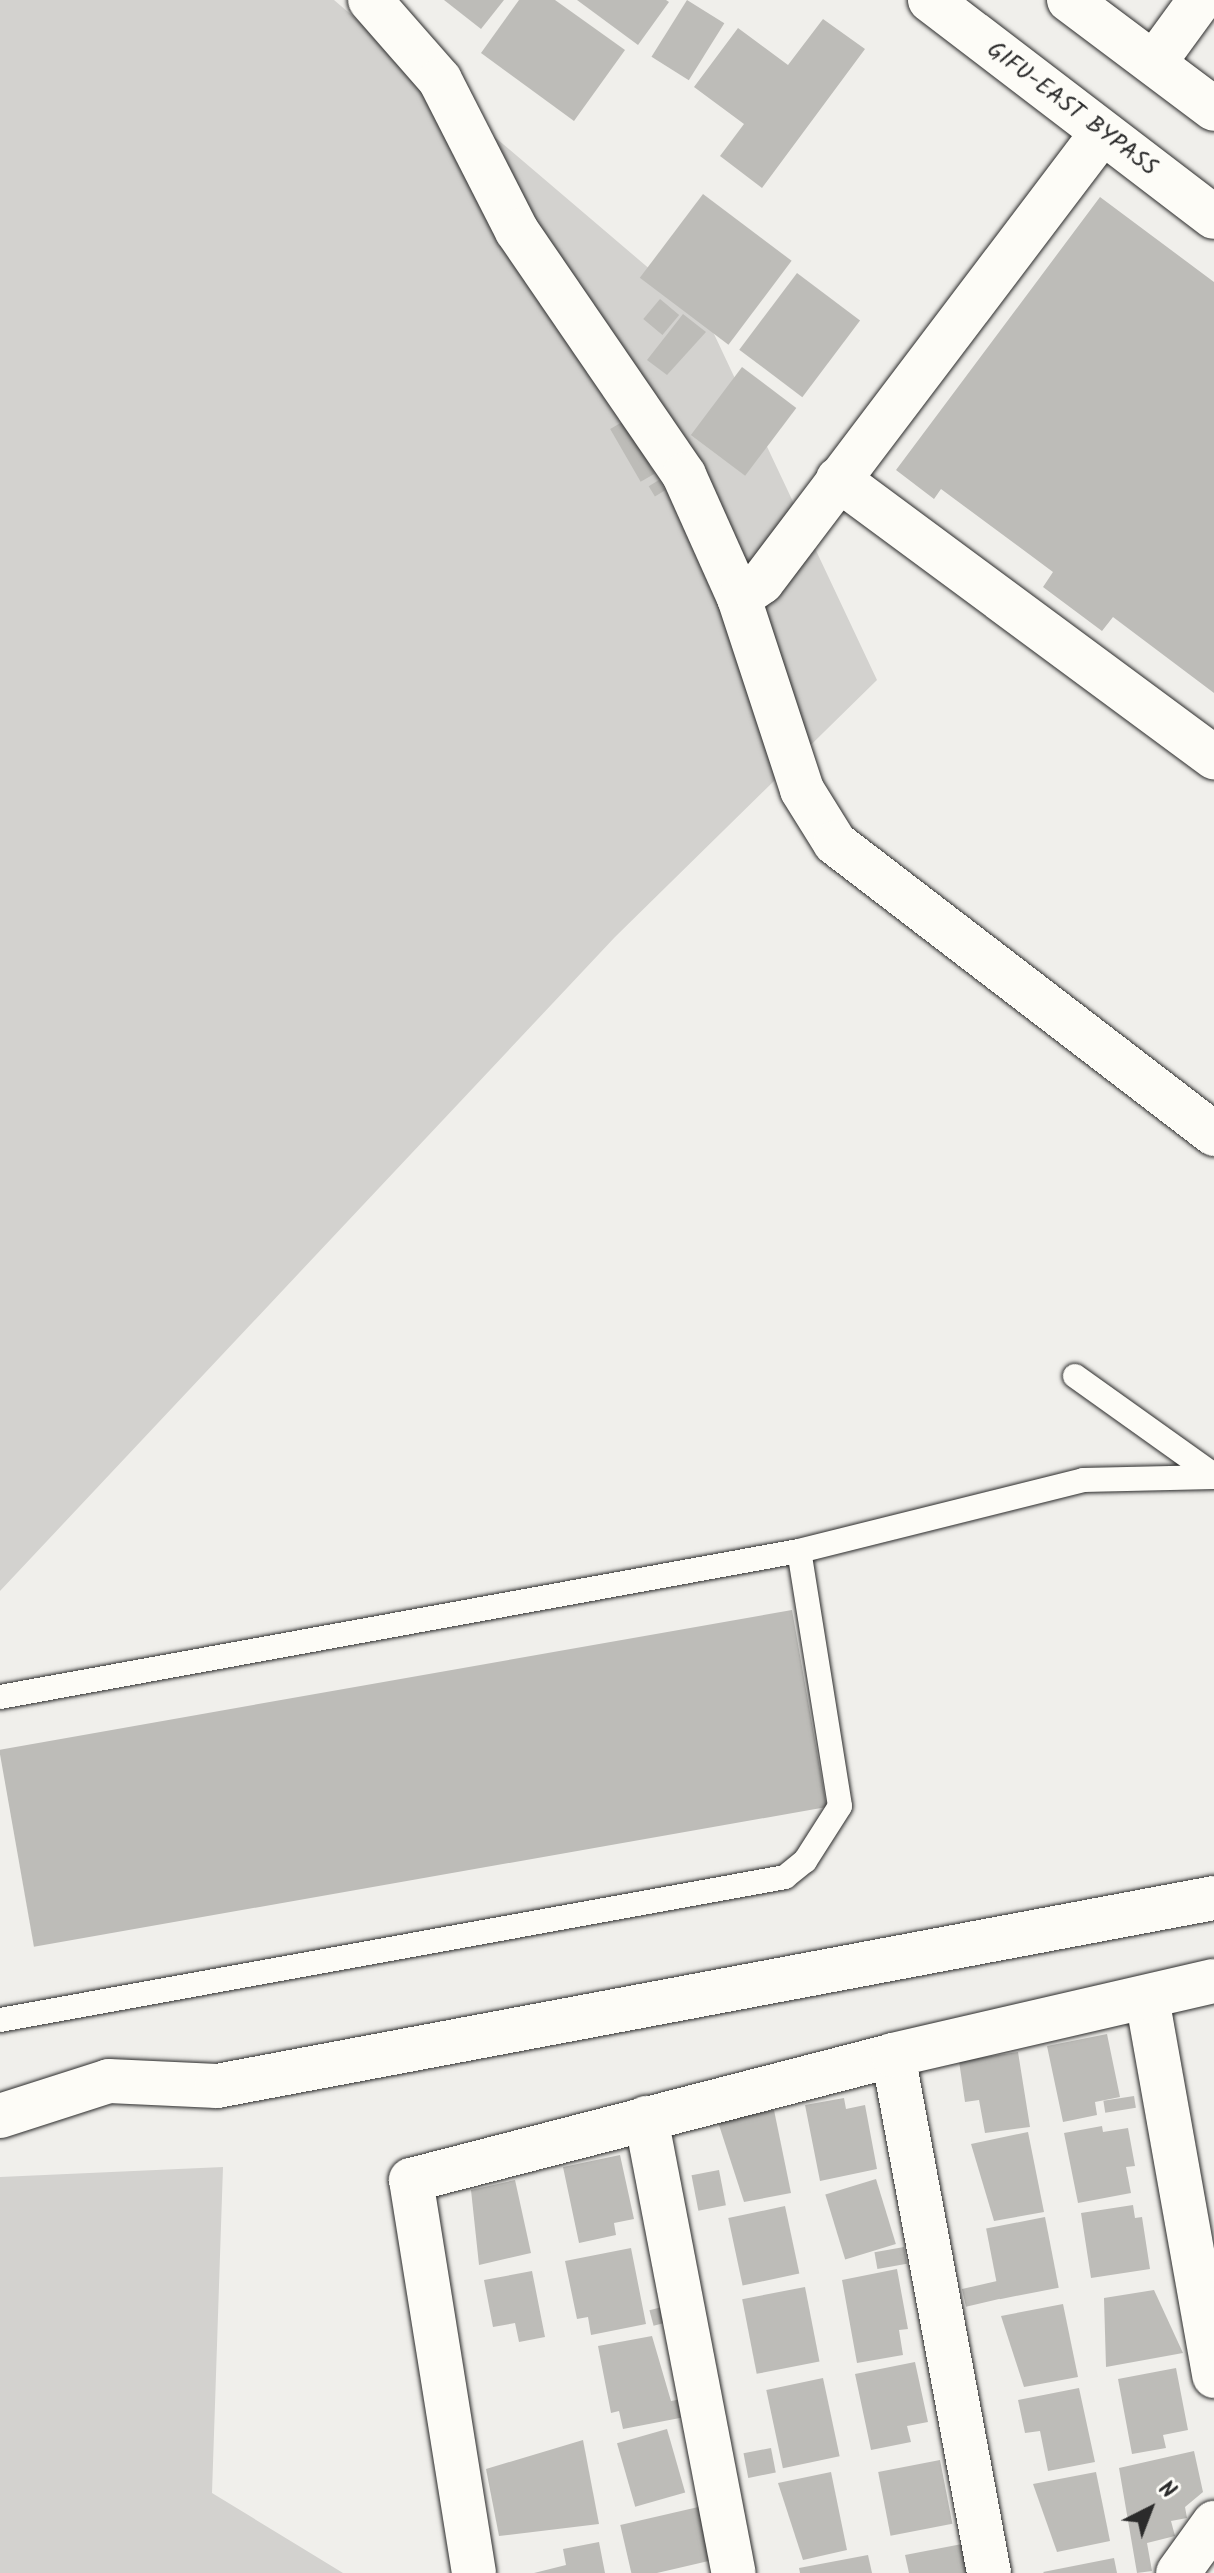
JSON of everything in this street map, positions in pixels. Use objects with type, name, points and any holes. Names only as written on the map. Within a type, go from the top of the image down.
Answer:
[{"type":"main road","points":[[370,0],[440,80],[517,231],[684,475],[739,598],[802,790],[835,843],[1214,1134]]},
{"type":"main road","name":"GIFU-EAST BYPASS","points":[[930,0],[1214,217]]},
{"type":"main road","points":[[1069,0],[1214,109]]},
{"type":"main road","points":[[1154,63],[1200,0]]},
{"type":"main road","points":[[739,598],[762,582],[1102,133]]},
{"type":"main road","points":[[838,479],[1214,757]]},
{"type":"main road","points":[[0,2116],[109,2081],[217,2086],[1214,1898]]},
{"type":"main road","points":[[474,2573],[411,2180],[893,2055],[1214,1981]]},
{"type":"main road","points":[[1147,1998],[1214,2376]]},
{"type":"main road","points":[[893,2055],[989,2573]]},
{"type":"main road","points":[[646,2118],[734,2573]]},
{"type":"main road","points":[[1178,2573],[1214,2523]]},
{"type":"lane","points":[[1075,1376],[1214,1476]]},
{"type":"lane","points":[[0,1697],[799,1551],[1083,1480],[1214,1476]]},
{"type":"lane","points":[[0,2020],[785,1877],[805,1861],[840,1806],[799,1551]]},
{"type":"shaded area","points":[[0,0],[334,0],[706,317],[877,680],[615,937],[0,1591]]},
{"type":"shaded area","points":[[223,2167],[212,2493],[343,2573],[0,2573],[0,2177]]},
{"type":"building","points":[[444,0],[504,0],[481,29]]},
{"type":"building","points":[[519,0],[555,0],[625,50],[574,121],[481,53]]},
{"type":"building","points":[[577,0],[666,0],[669,2],[638,45]]},
{"type":"building","points":[[687,0],[724,23],[689,80],[651,57]]},
{"type":"building","points":[[823,19],[865,49],[762,188],[720,156],[744,124],[694,87],[738,28],[788,65]]},
{"type":"building","points":[[703,194],[792,261],[728,345],[640,278]]},
{"type":"building","points":[[1100,197],[1214,282],[1214,693],[1113,617],[1102,631],[1043,587],[1053,572],[941,489],[934,499],[896,470]]},
{"type":"building","points":[[797,273],[860,321],[802,397],[739,350]]},
{"type":"building","points":[[660,299],[679,315],[662,335],[643,319]]},
{"type":"building","points":[[683,314],[706,332],[667,375],[647,360]]},
{"type":"building","points":[[742,367],[796,408],[745,476],[691,435]]},
{"type":"building","points":[[624,421],[654,474],[641,482],[610,429]]},
{"type":"building","points":[[659,480],[665,490],[655,496],[649,486]]},
{"type":"building","points":[[792,1610],[827,1807],[34,1947],[0,1750]]},
{"type":"building","points":[[1107,2034],[1120,2097],[1095,2102],[1097,2115],[1063,2122],[1047,2046]]},
{"type":"building","points":[[1018,2052],[1030,2127],[985,2133],[979,2100],[965,2102],[959,2061]]},
{"type":"building","points":[[1134,2096],[1136,2108],[1105,2113],[1103,2101]]},
{"type":"building","points":[[844,2098],[846,2109],[865,2105],[877,2169],[820,2181],[805,2105]]},
{"type":"building","points":[[774,2110],[791,2193],[744,2202],[718,2122]]},
{"type":"building","points":[[1102,2126],[1103,2132],[1128,2128],[1135,2166],[1126,2167],[1131,2193],[1078,2203],[1064,2133]]},
{"type":"building","points":[[1028,2132],[1044,2212],[994,2221],[971,2144]]},
{"type":"building","points":[[620,2155],[634,2219],[614,2223],[616,2235],[579,2243],[563,2167]]},
{"type":"building","points":[[719,2170],[726,2205],[698,2211],[692,2175]]},
{"type":"building","points":[[876,2179],[896,2244],[845,2260],[825,2194]]},
{"type":"building","points":[[515,2180],[531,2253],[479,2265],[471,2190]]},
{"type":"building","points":[[1133,2205],[1135,2218],[1142,2217],[1150,2269],[1091,2278],[1081,2213]]},
{"type":"building","points":[[785,2206],[799,2273],[743,2286],[728,2218]]},
{"type":"building","points":[[1045,2217],[1059,2288],[1000,2299],[986,2228]]},
{"type":"building","points":[[904,2247],[907,2264],[877,2269],[874,2252]]},
{"type":"building","points":[[631,2248],[646,2324],[591,2335],[588,2317],[577,2319],[565,2261]]},
{"type":"building","points":[[897,2269],[908,2329],[899,2330],[903,2355],[857,2363],[842,2280]]},
{"type":"building","points":[[532,2271],[545,2337],[519,2342],[515,2323],[493,2327],[484,2280]]},
{"type":"building","points":[[997,2281],[1001,2299],[966,2307],[962,2289]]},
{"type":"building","points":[[805,2287],[820,2362],[757,2374],[742,2299]]},
{"type":"building","points":[[1154,2290],[1183,2353],[1106,2367],[1104,2298]]},
{"type":"building","points":[[1063,2304],[1078,2377],[1024,2387],[1001,2316]]},
{"type":"building","points":[[662,2307],[666,2322],[654,2326],[649,2310]]},
{"type":"building","points":[[652,2336],[671,2401],[682,2399],[685,2417],[623,2429],[619,2411],[611,2413],[598,2346]]},
{"type":"building","points":[[915,2362],[928,2422],[907,2426],[911,2442],[871,2450],[855,2374]]},
{"type":"building","points":[[1176,2368],[1188,2430],[1163,2435],[1166,2448],[1132,2454],[1118,2379]]},
{"type":"building","points":[[823,2378],[840,2456],[783,2468],[766,2390]]},
{"type":"building","points":[[1079,2388],[1095,2462],[1048,2471],[1040,2431],[1025,2433],[1018,2400]]},
{"type":"building","points":[[667,2429],[685,2492],[635,2507],[617,2443]]},
{"type":"building","points":[[583,2440],[599,2524],[499,2536],[486,2469]]},
{"type":"building","points":[[771,2448],[776,2473],[748,2478],[744,2453]]},
{"type":"building","points":[[1194,2451],[1203,2492],[1185,2507],[1187,2518],[1171,2521],[1175,2536],[1147,2543],[1152,2571],[1137,2573],[1119,2468]]},
{"type":"building","points":[[940,2460],[952,2524],[891,2536],[878,2472]]},
{"type":"building","points":[[831,2472],[847,2550],[803,2560],[778,2483]]},
{"type":"building","points":[[1096,2472],[1110,2541],[1057,2552],[1033,2484]]},
{"type":"building","points":[[707,2505],[719,2559],[657,2573],[631,2573],[620,2525]]},
{"type":"building","points":[[599,2542],[605,2573],[534,2573],[566,2565],[563,2549]]},
{"type":"building","points":[[962,2544],[968,2573],[909,2573],[905,2555]]},
{"type":"building","points":[[868,2555],[872,2573],[800,2573],[799,2568]]},
{"type":"building","points":[[1114,2558],[1117,2573],[1043,2572]]}]
